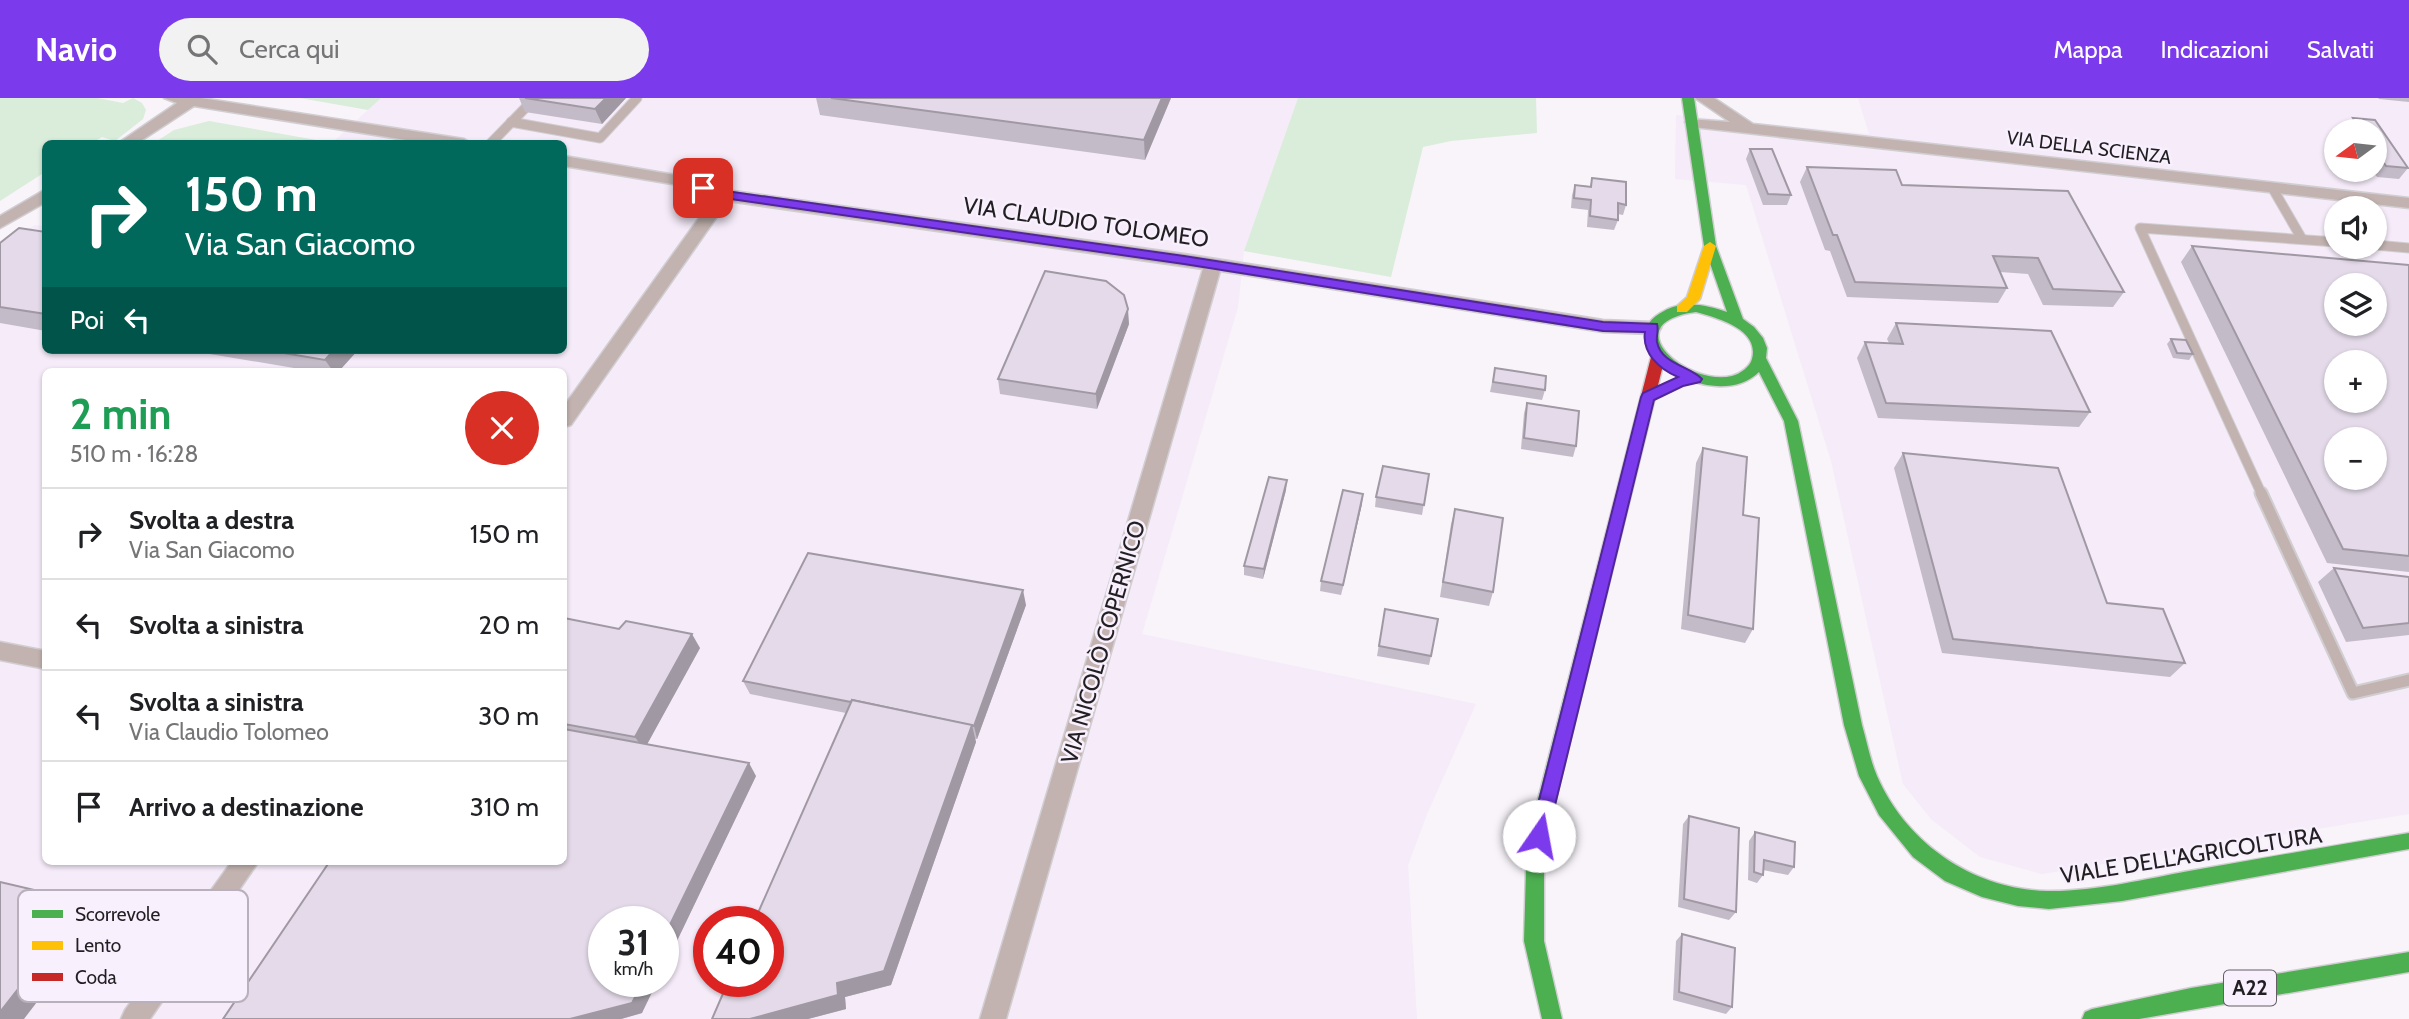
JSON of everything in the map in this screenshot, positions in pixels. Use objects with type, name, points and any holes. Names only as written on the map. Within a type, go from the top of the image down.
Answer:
[{"type":"main road","points":[[1688,98],[1710,246],[1737,321]]},
{"type":"main road","points":[[1552,1018],[1532,939],[1532,877],[1543,815],[1648,397],[1656,354],[1650,335],[1652,328],[1663,316],[1682,309],[1693,299],[1710,246]]},
{"type":"main road","points":[[1682,309],[1710,310],[1737,321],[1753,335],[1758,344],[1759,358],[1747,375],[1721,382]]},
{"type":"main road","points":[[1656,354],[1674,370],[1695,379],[1721,382],[1743,390]]},
{"type":"main road","name":"VIALE DELL'AGRICOLTURA","points":[[1759,358],[1791,421],[1853,725],[1868,776],[1885,809],[1902,832],[1920,851],[1952,875],[1982,888],[2018,897],[2049,900],[2080,898],[2409,841]]},
{"type":"main road","points":[[1648,397],[1680,382],[1695,379]]},
{"type":"main road","name":"VIALE DELL'AGRICOLTURA","points":[[1763,403],[1779,418],[1796,443]]},
{"type":"main road","name":"A22","points":[[2092,1019],[2192,998],[2409,962]]},
{"type":"street","points":[[172,98],[439,140]]},
{"type":"street","name":"VIA DELLA SCIENZA","points":[[1703,98],[1725,114],[1763,130]]},
{"type":"street","points":[[131,140],[191,101]]},
{"type":"street","name":"VIA DELLA SCIENZA","points":[[1693,122],[2409,203]]},
{"type":"street","name":"VIA CLAUDIO TOLOMEO","points":[[567,162],[681,181],[724,195],[1213,265],[1603,326],[1652,328]]},
{"type":"street","points":[[567,416],[724,195]]},
{"type":"street","points":[[0,223],[42,197]]},
{"type":"street","name":"VIA NICOLÒ COPERNICO","points":[[993,1019],[1213,265]]},
{"type":"street","name":"VIA CLAUDIO TOLOMEO","points":[[1603,326],[1642,340],[1656,354]]},
{"type":"street","points":[[0,651],[42,659]]},
{"type":"street","points":[[226,890],[244,865]]},
{"type":"street","points":[[134,1019],[146,1002]]},
{"type":"lane","points":[[494,140],[535,98]]},
{"type":"lane","points":[[511,122],[600,138],[636,98]]},
{"type":"lane","points":[[2273,189],[2302,239]]},
{"type":"lane","points":[[2324,241],[2140,228],[2353,693],[2409,681]]},
{"type":"lane","points":[[2387,246],[2409,248]]},
{"type":"shaded area","points":[[381,98],[1298,98],[1244,251],[1238,307],[1142,634],[1476,704],[1427,814],[1408,865],[1417,1019],[0,1019],[0,247],[35,225],[42,226],[42,354],[567,354],[567,140],[335,140]]},
{"type":"shaded area","points":[[1858,98],[2409,98],[2409,814],[2042,874],[1980,857],[1931,819],[1903,784],[1831,461],[1746,185],[1675,179],[1676,115],[1869,134]]},
{"type":"green space","points":[[0,98],[97,98],[123,103],[133,98],[142,103],[146,110],[143,119],[116,140],[102,137],[97,140],[42,140],[42,174],[0,201]]},
{"type":"green space","points":[[300,98],[381,98],[368,110]]},
{"type":"green space","points":[[1298,98],[1536,98],[1537,133],[1451,141],[1423,147],[1391,277],[1244,251]]},
{"type":"green space","points":[[209,121],[316,140],[159,140],[174,130]]},
{"type":"building","points":[[525,98],[606,98],[595,109]]},
{"type":"building","points":[[831,98],[1162,98],[1144,140]]},
{"type":"building","points":[[2387,137],[2408,168],[2387,166]]},
{"type":"building","points":[[1750,149],[1772,149],[1791,195],[1768,194]]},
{"type":"building","points":[[1807,167],[1896,170],[1902,185],[2068,191],[2124,292],[2053,289],[2038,258],[1993,256],[2007,288],[1855,282],[1837,235],[1833,235]]},
{"type":"building","points":[[1592,178],[1626,182],[1626,205],[1618,203],[1618,220],[1590,216],[1591,200],[1574,198],[1575,185],[1591,187]]},
{"type":"building","points":[[19,228],[42,231],[42,313],[0,307],[0,243]]},
{"type":"building","points":[[2192,246],[2409,265],[2409,556],[2343,549]]},
{"type":"building","points":[[1045,271],[1106,281],[1124,295],[1128,309],[1096,394],[998,379]]},
{"type":"building","points":[[1896,323],[2051,331],[2090,412],[1886,403],[1865,342],[1903,344]]},
{"type":"building","points":[[2171,339],[2186,340],[2193,354],[2177,353]]},
{"type":"building","points":[[290,354],[330,354],[325,360]]},
{"type":"building","points":[[1495,368],[1546,376],[1545,390],[1493,382]]},
{"type":"building","points":[[1527,403],[1579,411],[1576,446],[1524,438]]},
{"type":"building","points":[[1703,448],[1747,457],[1743,515],[1759,518],[1753,629],[1688,615]]},
{"type":"building","points":[[1903,453],[2058,468],[2107,603],[2163,609],[2185,663],[1953,639]]},
{"type":"building","points":[[1383,466],[1429,474],[1424,505],[1376,497]]},
{"type":"building","points":[[1269,477],[1287,480],[1264,569],[1244,566]]},
{"type":"building","points":[[1343,490],[1363,494],[1343,585],[1321,581]]},
{"type":"building","points":[[1455,509],[1503,518],[1493,592],[1443,582]]},
{"type":"building","points":[[808,553],[1023,590],[974,726],[852,700],[851,702],[743,681]]},
{"type":"building","points":[[2334,568],[2409,577],[2409,623],[2363,628]]},
{"type":"building","points":[[1385,609],[1438,619],[1431,656],[1379,646]]},
{"type":"building","points":[[567,619],[619,629],[626,621],[692,634],[635,737],[567,725]]},
{"type":"building","points":[[852,700],[972,725],[884,971],[837,983],[838,995],[750,1019],[712,1019],[722,997],[784,997],[784,906],[761,906]]},
{"type":"building","points":[[567,730],[749,763],[679,906],[588,906],[588,997],[635,997],[632,1003],[570,1019],[223,1019],[235,1002],[248,1002],[248,982],[327,865],[567,865]]},
{"type":"building","points":[[1689,816],[1739,828],[1736,912],[1684,899]]},
{"type":"building","points":[[1755,832],[1795,842],[1794,867],[1764,860],[1763,875],[1754,872]]},
{"type":"building","points":[[0,882],[34,890],[18,890],[18,989],[0,1012]]},
{"type":"building","points":[[1682,934],[1735,948],[1732,1007],[1679,992]]},
{"type":"traffic: fast","points":[[1688,98],[1710,246],[1737,321]]},
{"type":"traffic: fast","points":[[1696,308],[1729,318],[1750,330],[1757,338],[1760,348],[1759,359],[1752,371],[1735,380],[1714,382],[1695,378],[1663,359],[1653,346],[1650,334],[1655,322],[1673,312],[1696,308]]},
{"type":"traffic: fast","points":[[1759,358],[1791,421],[1853,725],[1868,776],[1885,809],[1920,851],[1952,875],[1982,888],[2018,897],[2049,900],[2122,892],[2409,841]]},
{"type":"traffic: fast","points":[[1552,1019],[1534,941],[1535,870],[1543,815],[1599,592]]},
{"type":"traffic: fast","points":[[2092,1019],[2191,998],[2409,962]]},
{"type":"traffic: slow","points":[[1682,309],[1693,299],[1710,246]]},
{"type":"traffic: jam","points":[[1599,592],[1658,357]]},
{"type":"route","points":[[703,188],[724,195],[1184,260],[1603,326],[1652,328],[1650,342],[1658,357],[1674,370],[1695,379],[1680,382],[1648,397],[1539,836]]}]
